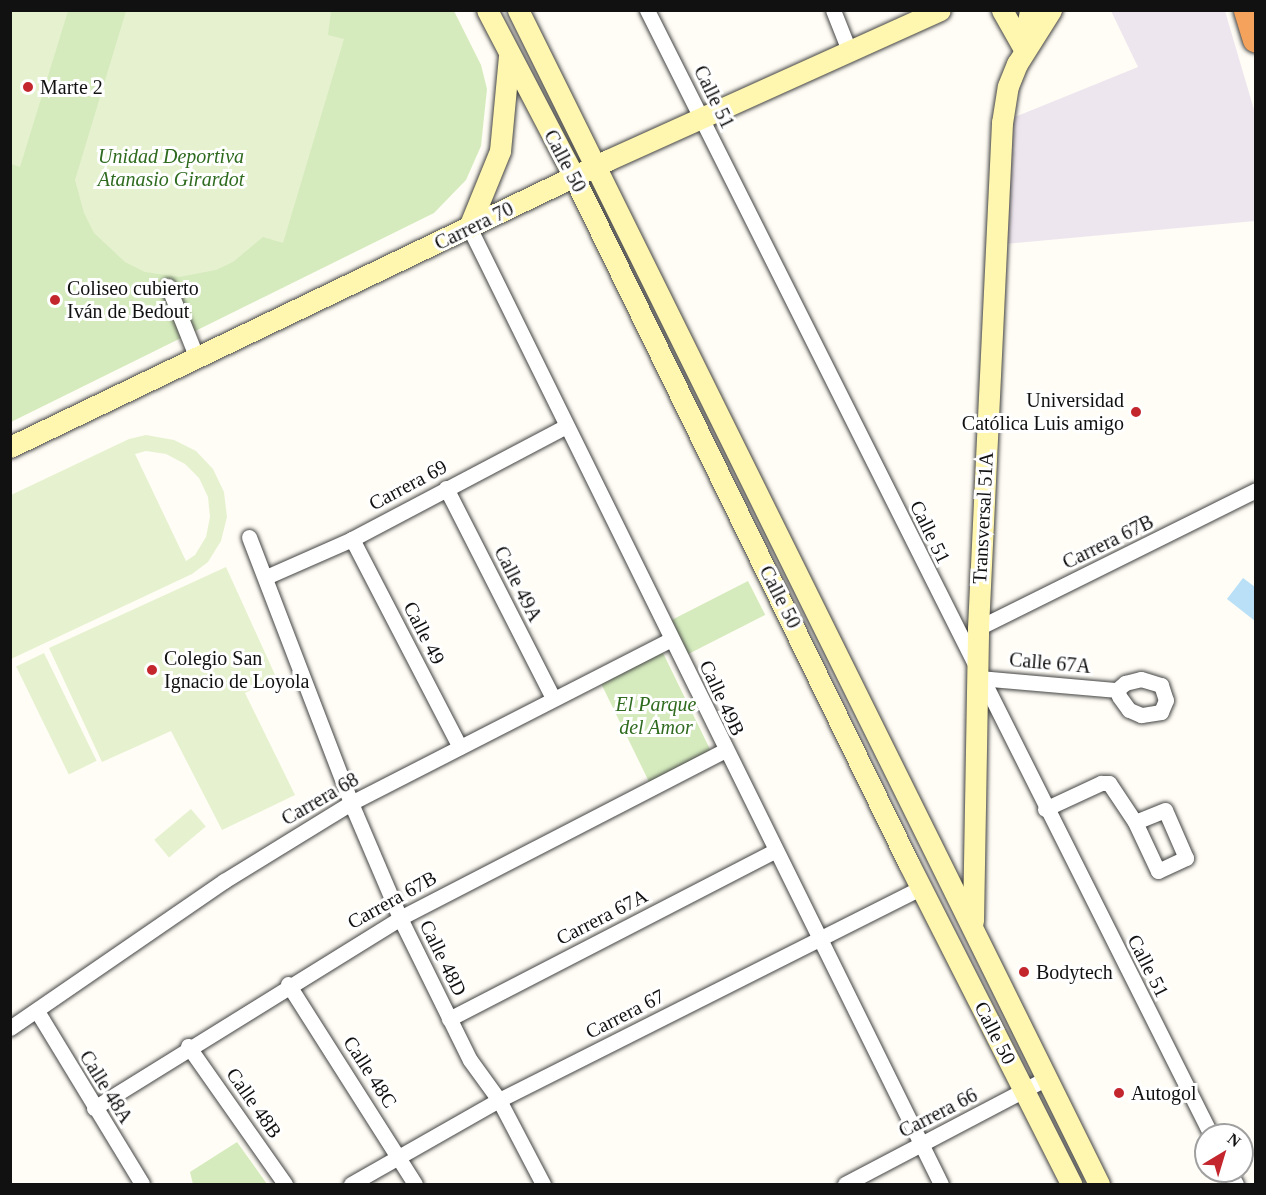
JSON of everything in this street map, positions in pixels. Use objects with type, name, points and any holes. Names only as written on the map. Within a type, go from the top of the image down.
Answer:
[{"type":"highway","points":[[1247,10],[1256,39]]},
{"type":"main road","name":"Calle 50","points":[[487,10],[508,56],[574,177],[921,888],[1071,1185]]},
{"type":"main road","name":"Calle 50","points":[[518,10],[597,165],[959,899],[973,923],[1100,1185]]},
{"type":"main road","name":"Carrera 70","points":[[10,447],[597,165],[706,128],[850,52],[940,10]]},
{"type":"main road","points":[[1002,10],[1024,49],[1051,10]]},
{"type":"main road","name":"Transversal 51A","points":[[973,923],[979,678],[978,628],[1002,123],[1008,86],[1024,49],[1023,33],[1030,10]]},
{"type":"main road","points":[[469,227],[500,152],[508,56]]},
{"type":"main road","points":[[921,888],[937,887],[959,899]]},
{"type":"street","points":[[833,10],[850,52]]},
{"type":"street","name":"Calle 51","points":[[648,11],[979,678],[1205,1123]]},
{"type":"street","name":"Calle 49B","points":[[469,227],[672,639],[724,751],[941,1185]]},
{"type":"street","points":[[168,286],[197,358]]},
{"type":"street","name":"Carrera 69","points":[[266,577],[352,539],[566,426]]},
{"type":"street","name":"Calle 49A","points":[[446,488],[553,698]]},
{"type":"street","name":"Carrera 67B","points":[[978,628],[1256,490]]},
{"type":"street","name":"Calle 48D","points":[[249,537],[351,803],[400,918],[470,1060],[499,1100],[543,1185]]},
{"type":"street","name":"Calle 49","points":[[352,539],[460,747]]},
{"type":"street","name":"Carrera 68","points":[[10,1028],[224,881],[351,803],[672,639]]},
{"type":"street","name":"Calle 67A","points":[[979,678],[1117,690]]},
{"type":"street","name":"Carrera 67B","points":[[94,1108],[188,1046],[400,918],[724,751]]},
{"type":"street","points":[[1045,809],[1101,783],[1109,783],[1135,822]]},
{"type":"street","name":"Carrera 67A","points":[[449,1020],[774,851]]},
{"type":"street","name":"Carrera 67","points":[[351,1185],[398,1155],[499,1100],[921,888]]},
{"type":"street","name":"Calle 48C","points":[[288,984],[415,1185]]},
{"type":"street","name":"Calle 48A","points":[[37,1011],[142,1185]]},
{"type":"street","name":"Calle 48B","points":[[188,1046],[285,1185]]},
{"type":"street","name":"Carrera 66","points":[[845,1185],[922,1147],[1049,1077]]},
{"type":"shaded area","points":[[1111,11],[1225,11],[1255,113],[1255,221],[1005,244],[1012,118],[1138,67]]},
{"type":"green space","name":"Marte 2","points":[[10,11],[68,11],[20,167],[11,164]]},
{"type":"green space","name":"Unidad Deportiva Atanasio Girardot","points":[[11,11],[454,11],[481,65],[487,89],[481,146],[466,180],[434,213],[11,422]]},
{"type":"green space","points":[[126,11],[331,11],[328,35],[344,39],[283,243],[263,237],[233,262],[216,270],[179,277],[145,272],[125,262],[94,233],[84,213],[75,180]]},
{"type":"green space","points":[[146,435],[174,440],[196,451],[213,469],[224,492],[227,517],[221,541],[208,562],[192,574],[11,659],[11,495],[129,439]],"holes":[[[146,451],[166,454],[185,464],[199,478],[208,497],[210,517],[206,537],[195,555],[186,561],[135,454]]]},
{"type":"green space","points":[[226,567],[276,677],[245,693],[295,795],[222,830],[171,731],[102,762],[49,648]]},
{"type":"green space","points":[[748,581],[765,615],[686,655],[669,621]]},
{"type":"green space","name":"El Parque del Amor","points":[[662,651],[712,753],[650,783],[600,681]]},
{"type":"green space","points":[[44,653],[97,761],[69,774],[16,667]]},
{"type":"green space","points":[[191,809],[206,827],[169,857],[154,840]]},
{"type":"green space","points":[[237,1142],[267,1184],[193,1184],[190,1172]]},
{"type":"water","points":[[1243,578],[1255,587],[1255,621],[1227,599]]},
{"type":"place","name":"Marte 2","points":[[28,87]]},
{"type":"place","name":"Coliseo cubierto Iván de Bedout","points":[[55,300]]},
{"type":"place","name":"Universidad Católica Luis amigo","points":[[1136,412]]},
{"type":"place","name":"Colegio San Ignacio de Loyola","points":[[152,670]]},
{"type":"place","name":"Bodytech","points":[[1024,972]]},
{"type":"place","name":"Autogol","points":[[1119,1093]]}]
